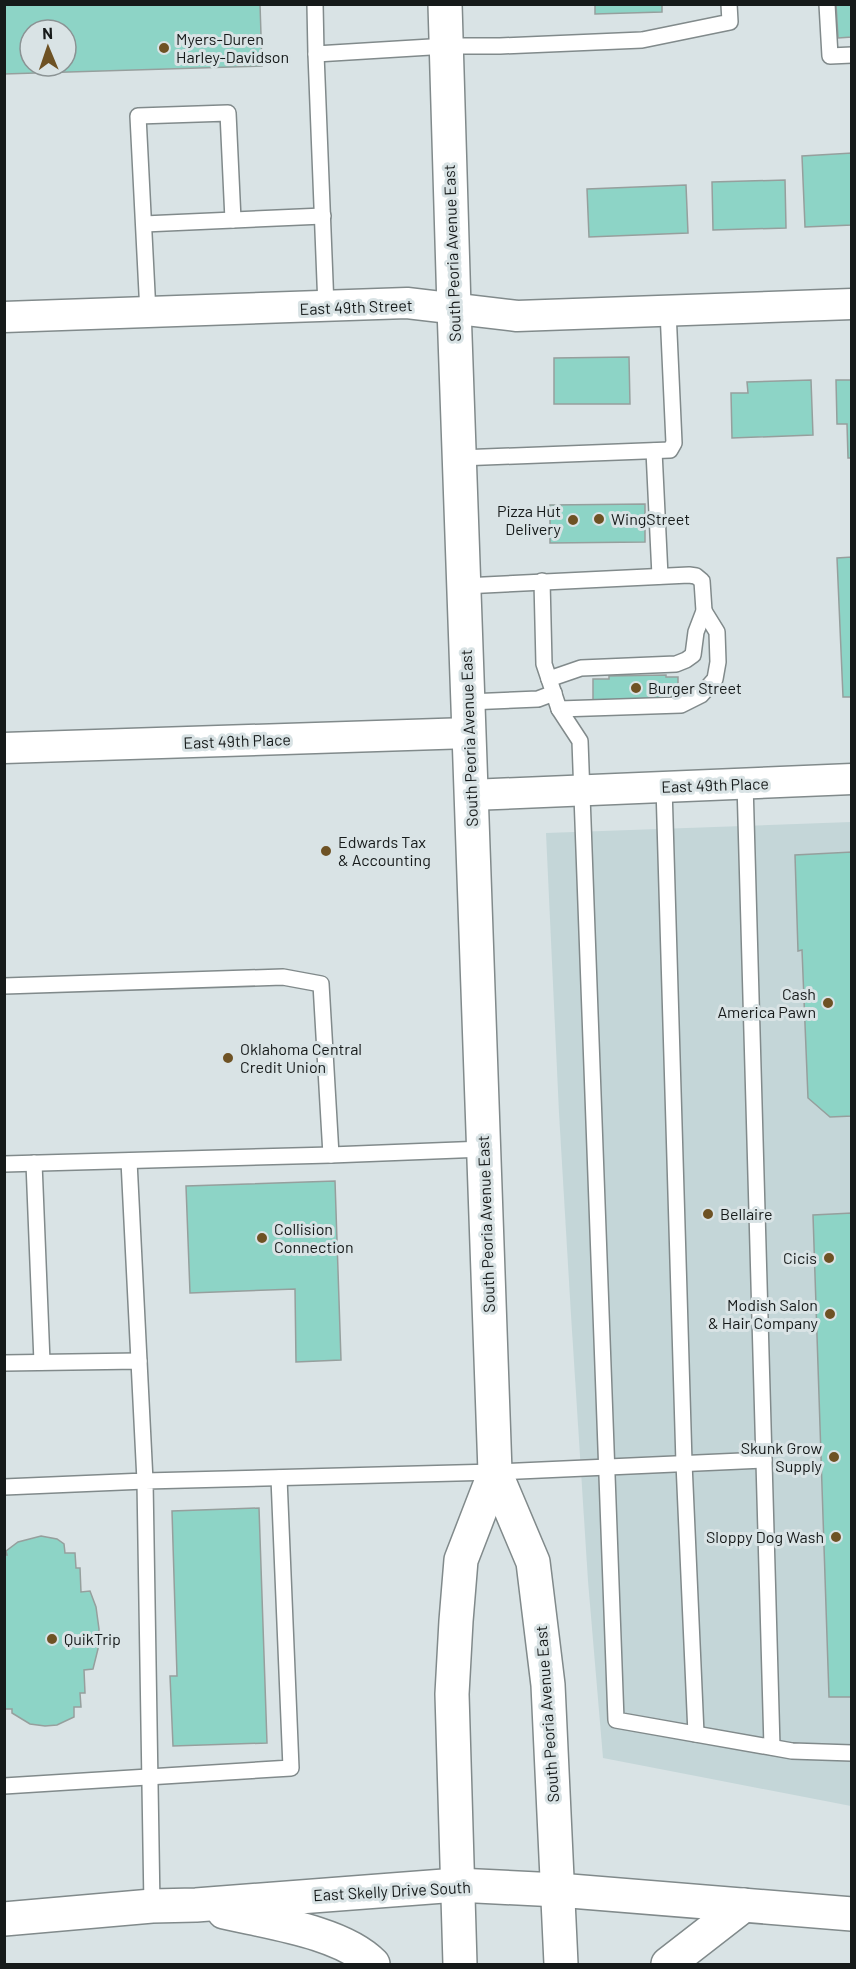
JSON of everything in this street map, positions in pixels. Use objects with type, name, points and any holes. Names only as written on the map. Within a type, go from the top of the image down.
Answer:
[{"type":"main road","name":"South Peoria Avenue East","points":[[445,4],[495,1472],[533,1562],[548,1685],[561,1965]]},
{"type":"main road","name":"South Peoria Avenue East","points":[[460,1965],[452,1694],[461,1560],[495,1472]]},
{"type":"main road","name":"East Skelly Drive South","points":[[4,1919],[152,1906],[196,1905],[457,1885],[558,1890],[852,1914]]},
{"type":"main road","points":[[196,1905],[327,1937],[344,1943],[365,1956],[373,1965]]},
{"type":"main road","points":[[668,1965],[744,1905]]},
{"type":"street","name":"East 49th Street","points":[[4,317],[407,303],[517,316],[852,304]]},
{"type":"street","name":"East 49th Place","points":[[4,748],[469,718]]},
{"type":"street","name":"East 49th Place","points":[[471,795],[852,779]]},
{"type":"lane","points":[[315,4],[326,307]]},
{"type":"lane","points":[[316,54],[447,46],[642,40],[730,22],[729,4]]},
{"type":"lane","points":[[827,4],[830,56],[852,55]]},
{"type":"lane","points":[[148,313],[138,116],[228,113],[233,220]]},
{"type":"lane","points":[[144,224],[323,216]]},
{"type":"lane","points":[[459,458],[670,450],[674,444],[668,310]]},
{"type":"lane","points":[[654,451],[660,576]]},
{"type":"lane","points":[[464,586],[696,576],[702,581],[704,612],[696,632],[693,655],[686,660],[676,664],[581,668],[552,686],[538,699],[469,718]]},
{"type":"lane","points":[[542,581],[544,664],[559,710],[580,741],[616,1720],[792,1751],[852,1753]]},
{"type":"lane","points":[[559,710],[681,705],[701,695],[715,679],[718,662],[717,632],[704,612]]},
{"type":"lane","points":[[744,783],[772,1747]]},
{"type":"lane","points":[[664,787],[684,1463],[696,1734]]},
{"type":"lane","points":[[4,986],[283,977],[321,984],[331,1155]]},
{"type":"lane","points":[[4,1164],[484,1149]]},
{"type":"lane","points":[[129,1161],[145,1480],[152,1906]]},
{"type":"lane","points":[[34,1163],[42,1362]]},
{"type":"lane","points":[[4,1363],[139,1361]]},
{"type":"lane","points":[[4,1487],[145,1480],[495,1472],[764,1460]]},
{"type":"lane","points":[[4,1786],[291,1768],[279,1478]]},
{"type":"shaded area","name":"Bellaire","points":[[851,822],[851,1806],[603,1758],[588,1581],[571,1315],[546,833]]},
{"type":"building","name":"Myers-Duren Harley-Davidson","points":[[4,4],[260,4],[262,66],[78,72],[78,18],[18,18],[18,74],[4,74]]},
{"type":"building","points":[[595,4],[662,4],[662,12],[595,14]]},
{"type":"building","points":[[836,4],[852,4],[852,37],[838,38]]},
{"type":"building","points":[[852,153],[852,225],[805,227],[802,156]]},
{"type":"building","points":[[785,180],[786,228],[713,230],[712,182]]},
{"type":"building","points":[[686,185],[688,233],[589,237],[587,189]]},
{"type":"building","points":[[629,357],[630,404],[554,404],[554,358]]},
{"type":"building","points":[[811,380],[813,435],[732,438],[731,393],[748,393],[747,382]]},
{"type":"building","points":[[836,380],[852,380],[852,458],[848,458],[847,424],[837,424]]},
{"type":"building","points":[[645,504],[645,542],[550,543],[550,505]]},
{"type":"building","points":[[852,557],[852,697],[843,697],[837,558]]},
{"type":"building","name":"Burger Street","points":[[666,675],[666,677],[678,677],[678,697],[666,697],[666,701],[611,703],[611,700],[593,700],[593,679],[609,679],[609,676]]},
{"type":"building","points":[[852,852],[852,1116],[830,1117],[808,1098],[802,950],[798,951],[795,855]]},
{"type":"building","name":"Collision Connection","points":[[335,1181],[341,1360],[296,1362],[295,1289],[190,1293],[186,1186]]},
{"type":"building","points":[[852,1213],[852,1697],[829,1697],[813,1215]]},
{"type":"building","points":[[259,1508],[267,1743],[173,1746],[170,1676],[177,1676],[172,1511]]},
{"type":"building","name":"QuikTrip","points":[[41,1536],[57,1539],[64,1544],[65,1553],[75,1553],[76,1568],[80,1568],[81,1592],[90,1591],[96,1607],[99,1629],[98,1649],[93,1669],[84,1670],[85,1693],[80,1693],[81,1707],[74,1707],[74,1717],[57,1725],[45,1726],[30,1724],[12,1713],[12,1709],[4,1709],[4,1555],[7,1555],[6,1551],[18,1542]]},
{"type":"place","name":"Myers-Duren Harley-Davidson","points":[[164,48]]},
{"type":"place","name":"WingStreet","points":[[599,519]]},
{"type":"place","name":"Pizza Hut Delivery","points":[[573,520]]},
{"type":"place","name":"Burger Street","points":[[636,688]]},
{"type":"place","name":"Edwards Tax & Accounting","points":[[326,851]]},
{"type":"place","name":"Cash America Pawn","points":[[828,1003]]},
{"type":"place","name":"Oklahoma Central Credit Union","points":[[228,1058]]},
{"type":"place","name":"Bellaire","points":[[708,1214]]},
{"type":"place","name":"Collision Connection","points":[[262,1238]]},
{"type":"place","name":"Cicis","points":[[829,1258]]},
{"type":"place","name":"Modish Salon & Hair Company","points":[[830,1314]]},
{"type":"place","name":"Skunk Grow Supply","points":[[834,1457]]},
{"type":"place","name":"Sloppy Dog Wash","points":[[836,1537]]},
{"type":"place","name":"QuikTrip","points":[[52,1639]]}]
